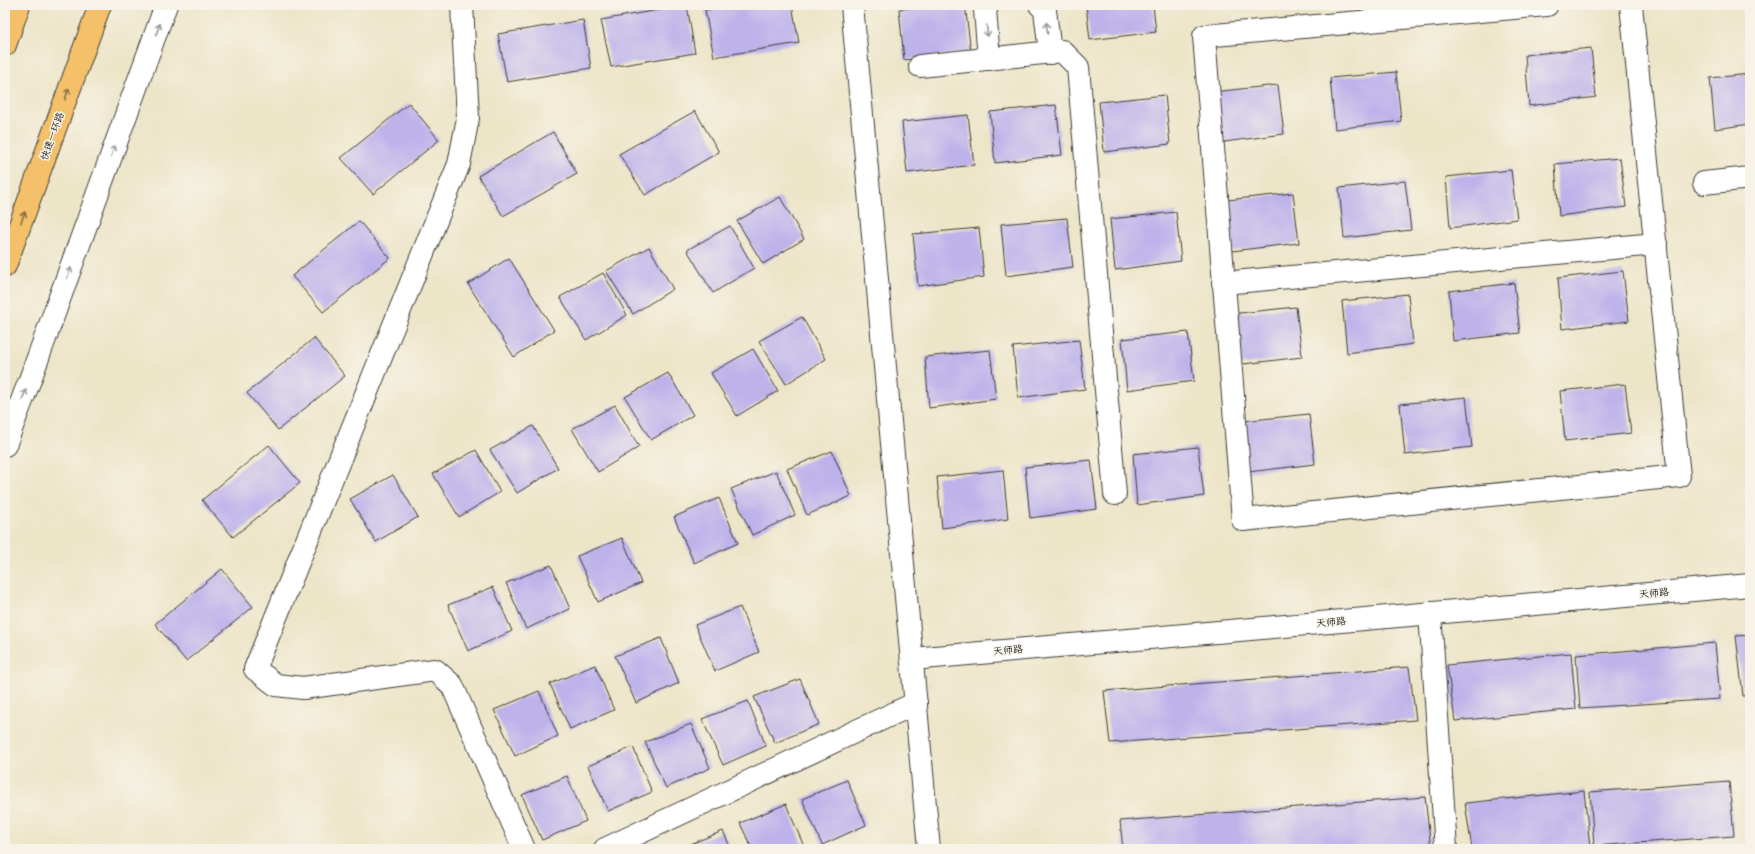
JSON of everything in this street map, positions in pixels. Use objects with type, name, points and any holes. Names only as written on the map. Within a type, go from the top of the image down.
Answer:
[{"type":"highway","points":[[5,45],[18,5]]},
{"type":"highway","name":"快速一环路","points":[[5,266],[100,5]]},
{"type":"street","points":[[5,445],[166,5]]},
{"type":"street","points":[[462,5],[468,118],[459,164],[254,669],[276,685],[303,688],[435,670],[452,685],[524,849]]},
{"type":"street","points":[[852,5],[929,849]]},
{"type":"street","points":[[988,5],[985,10],[989,59]]},
{"type":"street","points":[[1040,5],[1045,10],[1050,52]]},
{"type":"street","points":[[1547,5],[1204,36],[1243,520],[1680,476],[1631,5]]},
{"type":"street","points":[[920,66],[1062,51],[1078,68],[1115,494]]},
{"type":"street","points":[[1704,183],[1750,178]]},
{"type":"street","points":[[1223,283],[1656,244]]},
{"type":"street","name":"天师路","points":[[912,659],[1750,585]]},
{"type":"street","points":[[1430,613],[1446,849]]},
{"type":"street","points":[[605,849],[916,703]]},
{"type":"building","points":[[687,5],[695,53],[611,67],[601,20]]},
{"type":"building","points":[[733,5],[792,5],[799,43],[714,57],[705,10]]},
{"type":"building","points":[[937,5],[965,5],[971,52],[904,60],[899,9]]},
{"type":"building","points":[[1086,5],[1153,5],[1156,32],[1090,40]]},
{"type":"building","points":[[583,20],[591,68],[507,82],[498,34]]},
{"type":"building","points":[[1591,48],[1596,97],[1529,106],[1525,55]]},
{"type":"building","points":[[1396,72],[1401,121],[1335,129],[1330,78]]},
{"type":"building","points":[[1750,74],[1750,124],[1715,129],[1710,78]]},
{"type":"building","points":[[1278,85],[1284,134],[1217,143],[1212,92]]},
{"type":"building","points":[[1165,95],[1170,144],[1104,152],[1099,102]]},
{"type":"building","points":[[409,103],[439,140],[373,194],[341,158]]},
{"type":"building","points":[[1056,105],[1062,155],[995,163],[990,112]]},
{"type":"building","points":[[695,111],[719,152],[645,195],[619,154]]},
{"type":"building","points":[[968,115],[974,165],[907,173],[902,122]]},
{"type":"building","points":[[553,132],[577,174],[503,216],[478,176]]},
{"type":"building","points":[[1620,158],[1626,207],[1559,216],[1555,164]]},
{"type":"building","points":[[1511,170],[1517,219],[1450,228],[1446,177]]},
{"type":"building","points":[[1405,181],[1411,230],[1344,238],[1339,188]]},
{"type":"building","points":[[1293,193],[1299,243],[1232,251],[1227,200]]},
{"type":"building","points":[[780,197],[804,239],[763,264],[737,221]]},
{"type":"building","points":[[1176,212],[1181,261],[1115,270],[1110,219]]},
{"type":"building","points":[[1067,218],[1073,267],[1006,276],[1001,224]]},
{"type":"building","points":[[359,221],[390,258],[323,312],[292,276]]},
{"type":"building","points":[[730,226],[754,268],[713,293],[687,250]]},
{"type":"building","points":[[979,228],[984,277],[918,286],[913,234]]},
{"type":"building","points":[[649,247],[673,289],[633,314],[606,271]]},
{"type":"building","points":[[509,258],[554,330],[514,357],[468,284]]},
{"type":"building","points":[[1623,271],[1629,321],[1562,329],[1558,278]]},
{"type":"building","points":[[603,273],[627,315],[586,340],[560,297]]},
{"type":"building","points":[[1514,283],[1520,333],[1453,341],[1449,291]]},
{"type":"building","points":[[1408,294],[1413,344],[1347,353],[1342,301]]},
{"type":"building","points":[[1296,307],[1302,357],[1235,365],[1230,314]]},
{"type":"building","points":[[802,317],[826,359],[786,384],[759,341]]},
{"type":"building","points":[[1188,332],[1194,381],[1127,390],[1122,339]]},
{"type":"building","points":[[314,338],[345,376],[278,430],[247,393]]},
{"type":"building","points":[[1079,340],[1085,389],[1018,398],[1013,347]]},
{"type":"building","points":[[753,349],[778,391],[737,416],[711,373]]},
{"type":"building","points":[[990,350],[996,399],[929,408],[925,357]]},
{"type":"building","points":[[668,373],[693,415],[651,440],[625,397]]},
{"type":"building","points":[[1625,384],[1631,433],[1565,441],[1560,391]]},
{"type":"building","points":[[1466,397],[1472,447],[1405,455],[1400,404]]},
{"type":"building","points":[[615,405],[639,447],[598,472],[572,429]]},
{"type":"building","points":[[1309,414],[1315,464],[1248,472],[1244,421]]},
{"type":"building","points":[[533,426],[558,468],[517,493],[490,450]]},
{"type":"building","points":[[269,445],[300,483],[233,537],[202,500]]},
{"type":"building","points":[[1198,447],[1204,496],[1137,505],[1133,454]]},
{"type":"building","points":[[476,450],[500,492],[459,517],[433,474]]},
{"type":"building","points":[[832,451],[851,496],[807,515],[787,469]]},
{"type":"building","points":[[1091,460],[1097,509],[1030,518],[1025,467]]},
{"type":"building","points":[[1003,470],[1008,519],[942,528],[937,477]]},
{"type":"building","points":[[776,471],[795,515],[752,535],[731,489]]},
{"type":"building","points":[[393,475],[418,517],[376,542],[350,499]]},
{"type":"building","points":[[719,498],[738,543],[694,563],[674,517]]},
{"type":"building","points":[[622,538],[641,583],[598,602],[577,556]]},
{"type":"building","points":[[551,565],[570,609],[526,629],[506,583]]},
{"type":"building","points":[[222,569],[253,607],[186,661],[155,624]]},
{"type":"building","points":[[493,587],[512,631],[468,651],[448,605]]},
{"type":"building","points":[[740,607],[759,652],[715,671],[695,625]]},
{"type":"building","points":[[1750,635],[1750,695],[1743,696],[1736,636]]},
{"type":"building","points":[[661,638],[679,683],[636,703],[615,656]]},
{"type":"building","points":[[1715,643],[1720,699],[1580,708],[1576,655]]},
{"type":"building","points":[[1571,653],[1576,709],[1455,721],[1447,665]]},
{"type":"building","points":[[595,665],[614,710],[570,729],[550,684]]},
{"type":"building","points":[[1409,667],[1416,720],[1110,743],[1104,691]]},
{"type":"building","points":[[800,679],[819,724],[775,743],[754,697]]},
{"type":"building","points":[[539,691],[558,736],[515,756],[494,710]]},
{"type":"building","points":[[748,701],[766,746],[723,765],[702,719]]},
{"type":"building","points":[[691,724],[710,768],[666,788],[645,742]]},
{"type":"building","points":[[633,747],[652,792],[608,811],[588,766]]},
{"type":"building","points":[[567,776],[586,821],[542,840],[522,795]]},
{"type":"building","points":[[847,780],[866,825],[822,845],[802,799]]},
{"type":"building","points":[[1729,781],[1734,836],[1594,846],[1590,792]]},
{"type":"building","points":[[1584,791],[1590,847],[1573,849],[1472,849],[1465,803]]},
{"type":"building","points":[[1425,797],[1431,849],[1123,849],[1120,821]]},
{"type":"building","points":[[786,804],[805,849],[752,849],[740,823]]},
{"type":"building","points":[[723,831],[731,849],[678,849]]}]
